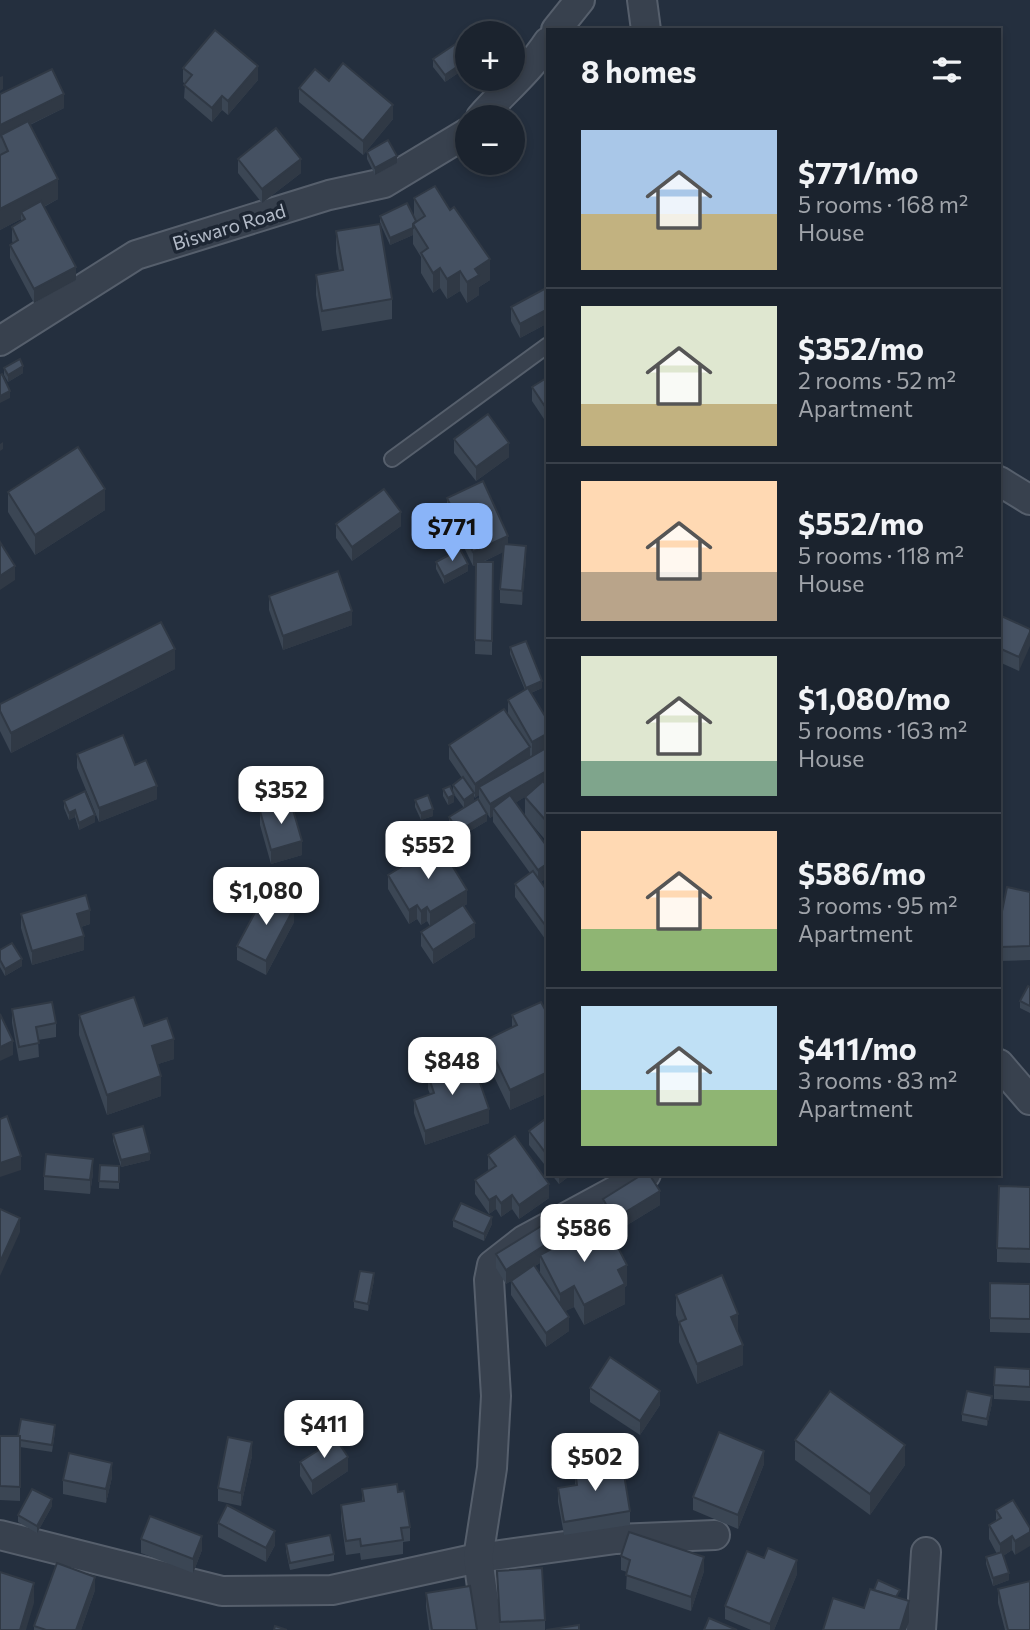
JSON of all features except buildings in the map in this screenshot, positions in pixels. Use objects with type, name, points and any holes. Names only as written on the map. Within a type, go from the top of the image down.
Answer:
[{"type":"street","points":[[558,28],[580,0]]},
{"type":"street","points":[[642,0],[646,28]]},
{"type":"street","points":[[491,105],[535,62],[546,46]]},
{"type":"street","name":"Biswaro Road","points":[[0,341],[136,255],[329,195],[384,183],[455,140]]},
{"type":"street","points":[[1001,482],[1030,500]]},
{"type":"street","points":[[1001,1066],[1030,1100]]},
{"type":"street","points":[[488,1630],[478,1558],[492,1468],[496,1396],[489,1280],[492,1265],[524,1240],[642,1176]]},
{"type":"street","points":[[0,1535],[222,1591],[332,1590],[478,1558],[615,1539],[715,1535]]},
{"type":"street","points":[[921,1630],[926,1552]]},
{"type":"lane","points":[[392,459],[546,346]]}]
